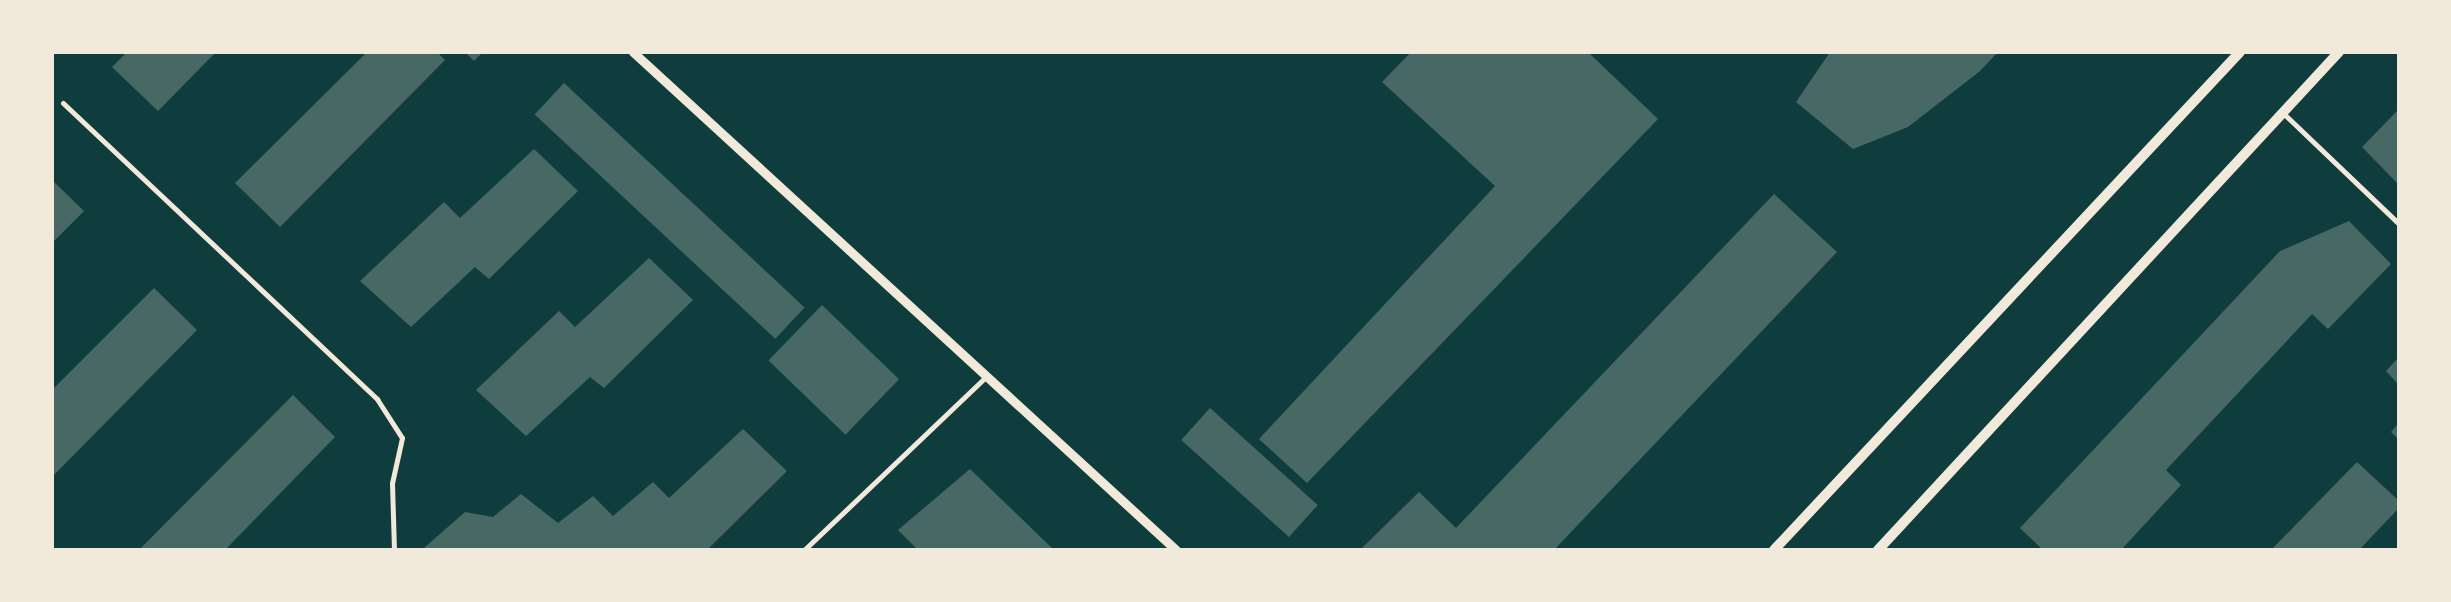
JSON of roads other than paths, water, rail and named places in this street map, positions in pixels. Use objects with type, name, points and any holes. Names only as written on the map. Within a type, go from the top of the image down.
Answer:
[{"type":"main road","points":[[1774,550],[2240,52]]},
{"type":"main road","points":[[1878,550],[2339,52]]},
{"type":"street","points":[[633,52],[1176,550]]},
{"type":"street","points":[[62,103],[377,399],[402,438],[392,483],[394,550]]},
{"type":"street","points":[[2283,113],[2398,224]]},
{"type":"street","points":[[804,550],[987,376]]}]
